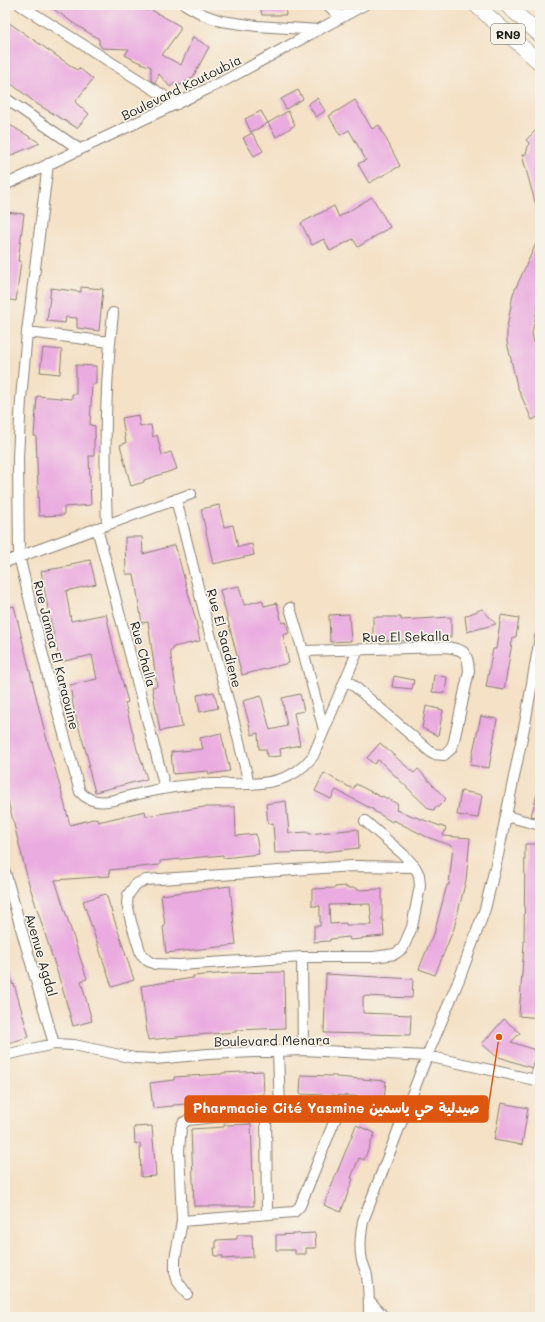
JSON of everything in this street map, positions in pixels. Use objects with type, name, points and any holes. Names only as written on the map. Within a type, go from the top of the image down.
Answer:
[{"type":"main road","name":"RN9","points":[[476,5],[540,63]]},
{"type":"main road","name":"RN9","points":[[506,5],[540,34]]},
{"type":"street","points":[[20,5],[178,104]]},
{"type":"street","points":[[186,5],[204,15],[221,21],[257,26],[319,30]]},
{"type":"street","points":[[328,5],[341,18]]},
{"type":"street","name":"Boulevard Koutoubia","points":[[5,185],[222,82],[364,5]]},
{"type":"street","points":[[5,98],[79,149]]},
{"type":"street","name":"Rue Jamaa El Karaouine","points":[[48,164],[27,332],[19,429],[19,556],[49,680],[80,792],[90,800],[98,801],[110,800],[165,788],[192,785],[249,784],[281,779],[304,767],[313,756],[358,650]]},
{"type":"street","points":[[107,524],[105,452],[110,342],[113,313]]},
{"type":"street","points":[[27,332],[110,342]]},
{"type":"street","points":[[5,562],[191,494]]},
{"type":"street","name":"Rue El Saadiene","points":[[176,499],[249,784]]},
{"type":"street","name":"Rue Challa","points":[[97,528],[165,788]]},
{"type":"street","points":[[290,608],[324,730]]},
{"type":"street","points":[[369,1317],[367,1275],[360,1248],[360,1235],[363,1221],[427,1056],[460,977],[485,909],[526,718],[540,637]]},
{"type":"street","name":"Rue El Sekalla","points":[[303,651],[445,647],[458,648],[462,650],[468,659],[469,671],[451,749],[444,755],[433,754],[346,678]]},
{"type":"street","points":[[506,816],[540,825]]},
{"type":"street","points":[[365,821],[416,867],[419,875],[420,886],[416,911],[407,942],[400,952],[388,956],[302,957],[178,965],[155,964],[148,961],[141,954],[127,903],[128,895],[136,884],[146,880],[353,866],[416,867]]},
{"type":"street","name":"Avenue Agdal","points":[[5,872],[54,1044]]},
{"type":"street","points":[[302,957],[303,1050]]},
{"type":"street","name":"Boulevard Menara","points":[[5,1055],[54,1044],[74,1045],[134,1058],[155,1059],[208,1054],[303,1050],[427,1056],[538,1080]]},
{"type":"street","points":[[278,1051],[280,1110]]},
{"type":"street","points":[[538,1080],[540,1063]]},
{"type":"street","points":[[182,1221],[294,1212],[300,1206],[336,1117],[336,1113],[326,1109],[280,1110],[188,1120],[183,1123],[181,1128],[179,1150],[182,1221],[175,1259],[175,1272],[178,1282],[187,1294]]},
{"type":"street","points":[[266,1112],[267,1214]]},
{"type":"street","points":[[369,1300],[384,1317]]},
{"type":"building","points":[[48,5],[137,5],[147,11],[148,8],[180,26],[180,30],[162,55],[181,65],[193,37],[209,47],[193,77],[181,85],[175,83],[170,87],[159,74],[155,83],[151,80],[151,67],[125,55],[129,49],[102,48],[99,44],[99,39]]},
{"type":"building","points":[[260,5],[285,5],[286,15],[262,15]]},
{"type":"building","points":[[5,20],[77,70],[79,68],[93,79],[75,102],[89,114],[77,128],[37,104],[5,79]]},
{"type":"building","points":[[298,90],[303,99],[286,109],[281,99]]},
{"type":"building","points":[[317,98],[325,111],[316,117],[308,104]]},
{"type":"building","points":[[355,100],[372,129],[379,125],[400,166],[369,183],[358,164],[366,160],[349,130],[340,135],[329,116]]},
{"type":"building","points":[[261,111],[268,123],[251,132],[245,119]]},
{"type":"building","points":[[288,111],[295,125],[276,137],[268,123]]},
{"type":"building","points":[[5,122],[40,143],[5,158]]},
{"type":"building","points":[[540,126],[540,209],[537,209],[522,155],[526,154],[529,143],[526,140]]},
{"type":"building","points":[[252,133],[263,151],[254,156],[243,138]]},
{"type":"building","points":[[372,197],[390,227],[358,247],[353,239],[330,251],[324,239],[312,245],[301,223],[334,206],[339,217]]},
{"type":"building","points":[[5,212],[24,214],[18,261],[21,261],[16,301],[5,299]]},
{"type":"building","points":[[540,235],[540,296],[532,333],[540,374],[540,416],[532,420],[517,386],[507,342],[507,328],[513,294]]},
{"type":"building","points":[[81,287],[103,289],[99,331],[77,328],[77,318],[66,317],[65,323],[47,321],[51,288],[81,292]]},
{"type":"building","points":[[43,348],[62,350],[60,374],[40,372]]},
{"type":"building","points":[[76,365],[96,366],[96,384],[92,384],[90,425],[95,426],[94,456],[89,456],[91,505],[64,507],[64,515],[39,516],[36,436],[34,436],[37,396],[72,399],[72,394],[76,394]]},
{"type":"building","points":[[138,415],[140,426],[151,425],[153,437],[157,435],[162,455],[171,452],[177,469],[131,486],[120,445],[126,443],[122,418]]},
{"type":"building","points":[[219,505],[224,527],[233,525],[238,547],[252,544],[254,555],[213,564],[201,509]]},
{"type":"building","points":[[125,537],[142,537],[143,554],[175,545],[200,641],[173,647],[173,650],[170,650],[182,727],[160,731],[152,687],[157,686],[148,622],[142,623],[134,574],[126,574]]},
{"type":"building","points":[[90,560],[96,584],[66,591],[71,621],[106,614],[128,702],[125,703],[138,753],[147,779],[95,792],[88,766],[90,766],[74,711],[70,685],[97,679],[92,655],[60,662],[41,571],[71,566],[71,564]]},
{"type":"building","points":[[239,586],[244,605],[262,600],[264,606],[277,603],[282,623],[286,622],[289,633],[283,635],[289,663],[242,675],[220,590]]},
{"type":"building","points":[[14,606],[44,729],[70,825],[97,818],[98,822],[145,811],[146,816],[204,807],[235,807],[236,836],[256,834],[259,854],[223,858],[223,855],[160,861],[160,865],[109,870],[110,876],[55,880],[87,979],[81,981],[92,1021],[73,1026],[29,884],[5,789],[5,668],[7,668],[5,659],[5,608]]},
{"type":"building","points":[[482,609],[496,624],[467,632],[465,616]]},
{"type":"building","points":[[349,614],[351,641],[330,642],[329,615]]},
{"type":"building","points":[[501,615],[519,618],[516,637],[513,637],[504,690],[486,687],[493,649],[496,649]]},
{"type":"building","points":[[373,617],[401,617],[401,620],[451,617],[451,637],[422,638],[422,640],[417,641],[373,640]]},
{"type":"building","points":[[434,675],[447,677],[445,693],[432,692]]},
{"type":"building","points":[[394,676],[414,680],[412,689],[392,687]]},
{"type":"building","points":[[214,692],[218,708],[200,712],[197,695]]},
{"type":"building","points":[[300,694],[304,711],[294,713],[300,745],[280,749],[281,756],[267,757],[266,749],[259,749],[258,733],[252,735],[243,701],[261,696],[270,730],[287,726],[282,698]]},
{"type":"building","points":[[426,706],[443,710],[438,736],[422,728]]},
{"type":"building","points":[[481,716],[497,719],[489,768],[470,765]]},
{"type":"building","points":[[221,733],[230,771],[209,774],[208,771],[173,774],[171,752],[203,749],[200,738]]},
{"type":"building","points":[[380,743],[414,773],[418,769],[446,799],[438,807],[435,807],[434,810],[429,809],[381,762],[378,760],[374,764],[367,758]]},
{"type":"building","points":[[324,773],[353,789],[356,784],[398,804],[396,810],[446,828],[443,836],[470,838],[466,880],[454,928],[435,975],[419,969],[434,934],[447,885],[449,885],[453,846],[427,837],[393,820],[392,822],[374,810],[336,790],[331,799],[315,791]]},
{"type":"building","points":[[461,791],[482,795],[478,818],[457,815]]},
{"type":"building","points":[[537,794],[540,795],[540,818],[531,816]]},
{"type":"building","points":[[286,801],[289,833],[309,832],[309,834],[358,829],[359,848],[324,852],[275,853],[273,823],[268,824],[266,804]]},
{"type":"building","points":[[525,844],[540,844],[540,1018],[519,1016],[524,944]]},
{"type":"building","points":[[230,886],[236,945],[166,953],[163,927],[165,926],[161,895]]},
{"type":"building","points":[[346,886],[346,888],[357,888],[357,890],[382,889],[382,920],[384,936],[350,940],[349,937],[330,939],[330,941],[314,942],[314,926],[320,926],[320,906],[312,906],[312,889]],"holes":[[[370,904],[372,925],[346,925],[346,923],[330,924],[329,905]]]},
{"type":"building","points":[[106,894],[134,980],[112,987],[83,901]]},
{"type":"building","points":[[5,967],[7,967],[13,985],[14,984],[29,1037],[8,1043],[5,1032]]},
{"type":"building","points":[[284,972],[285,1028],[236,1030],[236,1032],[148,1040],[141,986],[193,978],[193,976],[230,973]]},
{"type":"building","points":[[326,974],[413,979],[412,998],[363,996],[363,1013],[411,1015],[410,1035],[324,1033]]},
{"type":"building","points":[[504,1019],[520,1033],[511,1042],[538,1051],[532,1068],[496,1056],[482,1044]]},
{"type":"building","points":[[263,1071],[264,1095],[213,1098],[213,1102],[153,1108],[150,1083],[174,1080],[174,1077]]},
{"type":"building","points":[[301,1075],[336,1076],[386,1081],[384,1099],[300,1094]]},
{"type":"building","points":[[501,1103],[528,1108],[522,1145],[494,1140]]},
{"type":"building","points":[[251,1124],[254,1206],[194,1206],[191,1129],[224,1127],[224,1125]]},
{"type":"building","points":[[356,1125],[375,1133],[364,1160],[359,1158],[351,1178],[353,1179],[341,1212],[324,1205]]},
{"type":"building","points":[[152,1126],[156,1176],[141,1177],[140,1143],[135,1144],[134,1127]]},
{"type":"building","points":[[315,1233],[316,1248],[306,1248],[306,1254],[295,1254],[295,1250],[276,1250],[276,1235]]},
{"type":"building","points":[[237,1235],[252,1235],[253,1257],[223,1259],[223,1256],[215,1256],[214,1248],[216,1248],[216,1240],[237,1239]]},
{"type":"place","name":"Pharmacie Cité Yasmine صيدلية حي ياسمين","points":[[499,1037]]}]
